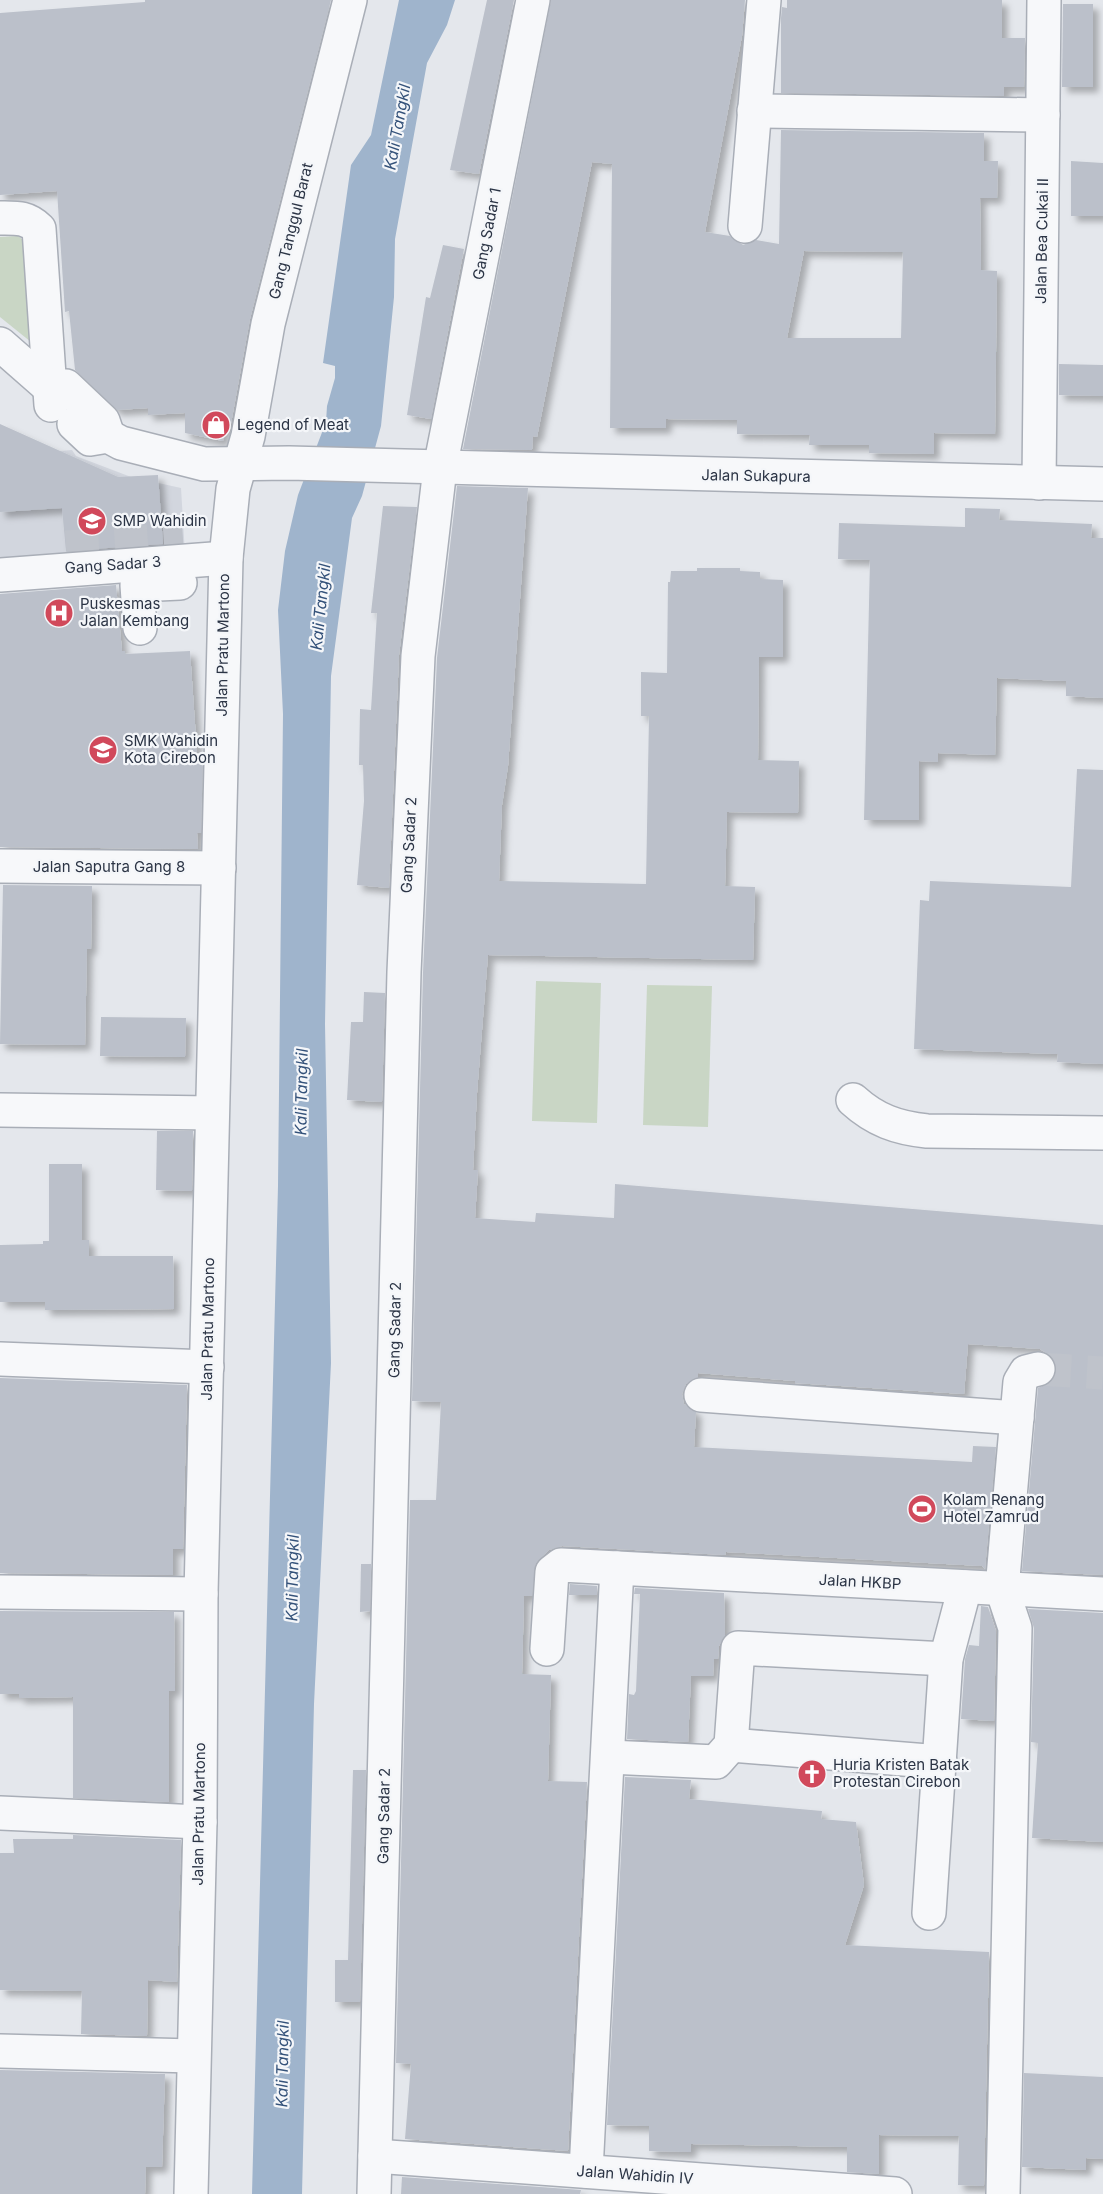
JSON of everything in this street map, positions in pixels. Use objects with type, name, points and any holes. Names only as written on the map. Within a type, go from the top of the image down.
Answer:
[{"type":"street","name":"Gang Tanggul Barat","points":[[240,464],[248,436],[268,324],[350,0]]},
{"type":"street","name":"Gang Sadar 1","points":[[425,467],[533,0]]},
{"type":"street","points":[[745,226],[764,0]]},
{"type":"street","name":"Jalan Bea Cukai II","points":[[1039,483],[1044,0]]},
{"type":"street","points":[[754,111],[1043,115]]},
{"type":"street","points":[[0,218],[21,218],[32,222],[39,230],[58,405]]},
{"type":"street","points":[[0,344],[58,405]]},
{"type":"street","points":[[58,405],[66,386],[103,421],[108,436]]},
{"type":"street","name":"Jalan Sukapura","points":[[58,405],[90,439],[108,436],[121,443],[204,464],[289,463],[1103,484]]},
{"type":"street","name":"Jalan Pratu Martono","points":[[191,2194],[200,1822],[201,1594],[226,558],[233,489],[240,464]]},
{"type":"street","name":"Gang Sadar 2","points":[[374,2194],[404,960],[425,467]]},
{"type":"street","points":[[183,539],[226,558]]},
{"type":"street","points":[[0,551],[66,547]]},
{"type":"street","points":[[140,628],[137,585],[226,558]]},
{"type":"street","name":"Gang Sadar 3","points":[[0,575],[226,558]]},
{"type":"street","name":"Jalan Saputra Gang 8","points":[[0,866],[219,868]]},
{"type":"street","points":[[853,1100],[869,1115],[900,1128],[927,1131],[1103,1133]]},
{"type":"street","points":[[0,1110],[213,1113]]},
{"type":"street","points":[[0,1359],[207,1367]]},
{"type":"street","points":[[1003,2194],[1015,1628],[1002,1589],[1022,1376],[1031,1369],[1038,1368]]},
{"type":"street","points":[[701,1395],[1017,1418]]},
{"type":"street","name":"Jalan HKBP","points":[[547,1649],[552,1572],[561,1565],[1103,1594]]},
{"type":"street","points":[[586,2171],[617,1568]]},
{"type":"street","points":[[929,1913],[946,1659],[964,1587]]},
{"type":"street","points":[[0,1592],[201,1594]]},
{"type":"street","points":[[609,1757],[716,1762],[731,1745],[738,1648],[946,1659]]},
{"type":"street","points":[[731,1745],[940,1762]]},
{"type":"street","points":[[0,1813],[200,1822]]},
{"type":"street","points":[[0,2051],[193,2056]]},
{"type":"street","name":"Jalan Wahidin IV","points":[[375,2156],[895,2194]]},
{"type":"shaded area","name":"SMP Wahidin","points":[[72,450],[76,456],[131,477],[181,488],[185,554],[0,564],[0,456]]},
{"type":"green space","points":[[18,236],[23,240],[31,342],[0,317],[0,237]]},
{"type":"green space","points":[[536,981],[601,983],[597,1123],[532,1121]]},
{"type":"green space","points":[[647,985],[712,986],[708,1127],[643,1125]]},
{"type":"water","name":"Kali Tangkil","points":[[399,0],[455,0],[447,25],[427,63],[395,239],[394,297],[381,426],[362,496],[352,518],[331,676],[325,1024],[331,1363],[314,1704],[302,2194],[252,2194],[278,1186],[283,714],[278,610],[285,551],[298,495],[326,422],[327,406],[335,378],[335,366],[323,363],[351,165],[371,135]]},
{"type":"building","points":[[145,0],[331,0],[250,319],[230,429],[224,428],[223,441],[185,433],[185,413],[148,415],[148,408],[117,410],[75,370],[69,311],[65,312],[57,191],[0,195],[0,13],[145,2]]},
{"type":"building","points":[[487,0],[514,0],[479,174],[450,170]]},
{"type":"building","points":[[551,0],[745,0],[742,36],[705,232],[730,236],[743,245],[756,240],[779,244],[781,130],[984,133],[984,161],[998,161],[997,198],[980,198],[981,270],[997,271],[995,434],[934,433],[934,454],[869,453],[869,445],[809,445],[810,435],[737,434],[737,420],[666,419],[666,428],[610,428],[612,164],[592,162],[537,437],[533,436],[532,450],[463,449]],"holes":[[[804,251],[903,252],[901,338],[787,338]]]},
{"type":"building","points":[[787,0],[1002,0],[1002,38],[1025,38],[1024,87],[1004,87],[1004,96],[781,93],[781,18],[782,7],[787,8]]},
{"type":"building","points":[[1063,4],[1093,4],[1093,87],[1062,87]]},
{"type":"building","points":[[1071,161],[1103,163],[1103,216],[1071,216]]},
{"type":"building","points":[[443,245],[464,249],[431,419],[407,415],[426,297],[430,298]]},
{"type":"building","points":[[1059,364],[1103,365],[1103,396],[1059,395]]},
{"type":"building","name":"SMP Wahidin","points":[[0,424],[118,477],[158,475],[163,544],[66,551],[62,508],[0,512]]},
{"type":"building","points":[[457,486],[528,488],[508,766],[502,805],[499,881],[646,884],[649,716],[641,716],[641,672],[667,673],[668,582],[670,582],[671,571],[697,571],[697,568],[740,568],[740,571],[760,572],[760,579],[783,580],[783,657],[759,657],[758,760],[799,761],[798,813],[727,812],[725,886],[755,887],[753,960],[488,955],[473,1170],[478,1170],[475,1218],[535,1222],[536,1213],[614,1218],[615,1184],[1103,1225],[1103,1575],[1022,1571],[1038,1388],[1051,1382],[1056,1374],[1056,1365],[1051,1356],[1040,1349],[968,1344],[964,1394],[795,1383],[795,1381],[698,1373],[698,1377],[686,1384],[682,1394],[684,1404],[696,1412],[694,1447],[972,1462],[973,1446],[996,1447],[985,1569],[982,1566],[726,1552],[725,1555],[562,1546],[549,1550],[536,1563],[532,1596],[524,1596],[522,1674],[551,1675],[548,1781],[587,1782],[568,2151],[405,2139],[411,2064],[396,2063],[410,1500],[436,1500],[441,1402],[412,1401],[423,973],[437,658]]},
{"type":"building","points":[[383,506],[417,507],[399,655],[389,888],[357,885],[364,801],[363,765],[359,765],[360,709],[371,710],[377,613],[371,613]]},
{"type":"building","points":[[965,508],[1000,509],[999,520],[1092,524],[1091,538],[1103,538],[1103,698],[1066,696],[1066,681],[997,678],[995,755],[938,753],[938,762],[919,761],[919,820],[864,820],[870,560],[838,559],[839,523],[965,527]]},
{"type":"building","name":"SMK Wahidin Kota Cirebon","points":[[116,585],[122,651],[125,651],[125,654],[190,651],[197,753],[203,753],[201,833],[197,833],[198,849],[0,847],[0,594]]},
{"type":"building","points":[[1077,769],[1103,770],[1103,1064],[1057,1062],[1058,1054],[914,1049],[920,900],[929,901],[930,881],[1071,887]]},
{"type":"building","points":[[3,885],[92,886],[91,949],[87,949],[85,1045],[0,1044]]},
{"type":"building","points":[[364,992],[385,993],[382,1102],[347,1100],[351,1022],[363,1022]]},
{"type":"building","points":[[101,1017],[186,1018],[185,1057],[100,1056]]},
{"type":"building","points":[[157,1131],[193,1131],[192,1191],[156,1190]]},
{"type":"building","points":[[49,1164],[82,1164],[82,1240],[89,1240],[89,1256],[173,1256],[174,1309],[45,1310],[45,1302],[0,1302],[0,1245],[43,1244],[43,1241],[49,1241]]},
{"type":"building","points":[[0,1378],[187,1385],[183,1549],[173,1549],[173,1575],[0,1573]]},
{"type":"building","points":[[361,1564],[371,1564],[370,1611],[360,1612]]},
{"type":"building","points":[[570,1584],[597,1586],[597,1595],[569,1595]]},
{"type":"building","points":[[635,1588],[724,1593],[725,1635],[719,1646],[718,1659],[714,1659],[713,1676],[691,1676],[688,1742],[627,1739],[629,1694],[634,1695],[636,1691],[640,1594],[634,1594]]},
{"type":"building","points":[[981,1606],[988,1607],[996,1631],[994,1721],[961,1719],[965,1659],[969,1645],[979,1646]]},
{"type":"building","points":[[1028,1609],[1103,1613],[1103,1842],[1032,1838],[1038,1743],[1031,1742],[1034,1628]]},
{"type":"building","points":[[0,1611],[174,1612],[175,1691],[169,1691],[169,1802],[73,1798],[73,1697],[19,1698],[19,1694],[0,1694]]},
{"type":"building","points":[[353,1770],[366,1770],[360,2002],[335,2002],[335,1960],[348,1960]]},
{"type":"building","points":[[625,1777],[691,1780],[689,1799],[822,1811],[821,1819],[856,1822],[864,1885],[845,1945],[989,1952],[984,2186],[958,2185],[959,2136],[879,2135],[879,2174],[847,2172],[847,2147],[691,2144],[691,2152],[649,2151],[649,2126],[607,2125]]},
{"type":"building","points":[[73,1835],[181,1840],[177,1982],[148,1980],[147,2036],[81,2034],[82,1991],[0,1990],[0,1853],[14,1853],[13,1839],[73,1839]]},
{"type":"building","points":[[0,2070],[165,2074],[162,2167],[146,2167],[145,2194],[0,2194]]},
{"type":"building","points":[[1024,2073],[1103,2077],[1103,2159],[1086,2158],[1086,2170],[1022,2167]]},
{"type":"building","points":[[402,2177],[581,2190],[580,2194],[401,2194]]},
{"type":"tunnel","points":[[66,547],[183,539]]},
{"type":"tunnel","points":[[1038,1369],[1103,1373]]},
{"type":"place","name":"Legend of Meat","points":[[216,425]]},
{"type":"place","name":"SMP Wahidin","points":[[92,521]]},
{"type":"place","name":"Puskesmas Jalan Kembang","points":[[59,613]]},
{"type":"place","name":"SMK Wahidin Kota Cirebon","points":[[103,750]]},
{"type":"place","name":"Kolam Renang Hotel Zamrud","points":[[922,1509]]},
{"type":"place","name":"Huria Kristen Batak Protestan Cirebon","points":[[812,1774]]}]
